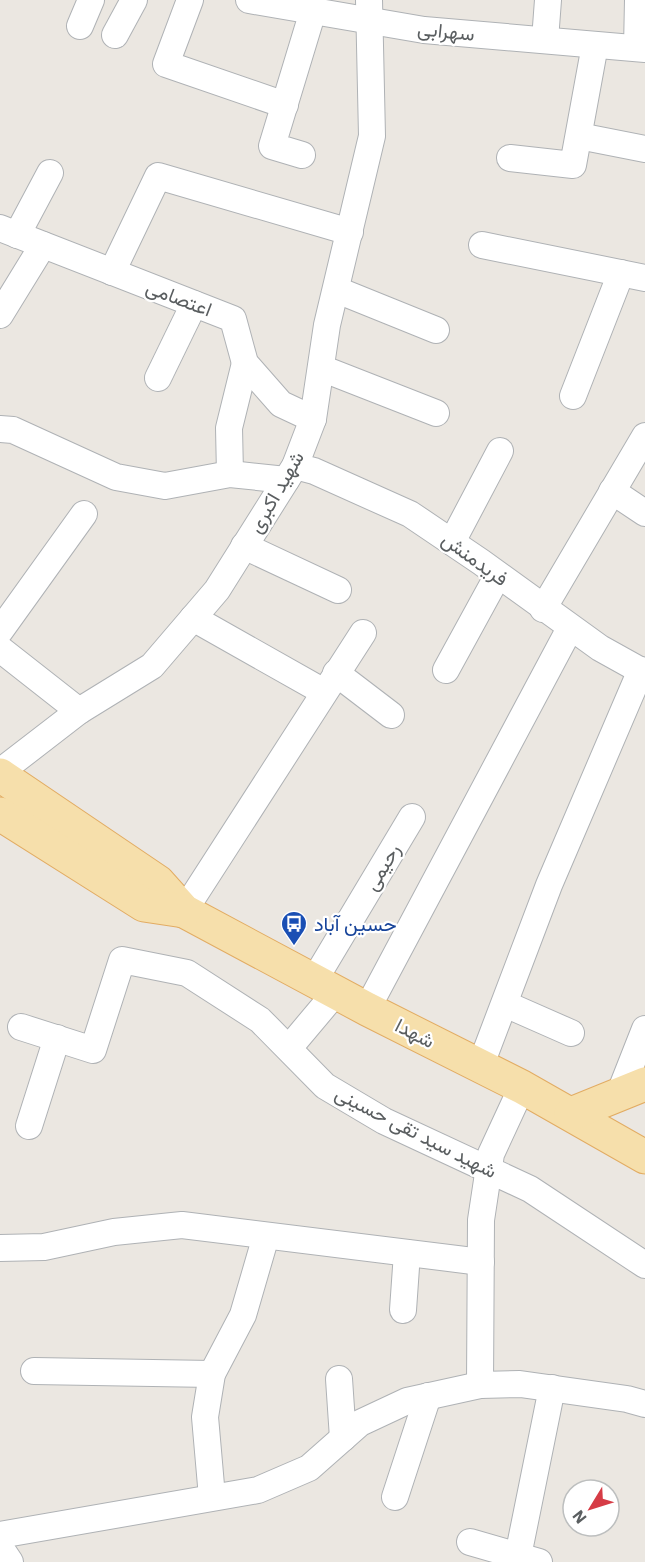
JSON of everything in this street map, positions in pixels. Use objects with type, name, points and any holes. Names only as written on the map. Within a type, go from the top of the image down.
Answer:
[{"type":"main road","name":"شهدا","points":[[0,773],[158,882],[184,910],[367,1009],[644,1149]]},
{"type":"main road","name":"شهدا","points":[[0,814],[144,905],[184,910]]},
{"type":"main road","points":[[571,1114],[632,1089]]},
{"type":"street","points":[[80,26],[92,0]]},
{"type":"street","points":[[115,35],[134,0]]},
{"type":"street","points":[[190,0],[166,64],[285,105]]},
{"type":"street","name":"سهرابی","points":[[249,0],[313,11],[368,10],[424,30],[641,49]]},
{"type":"street","points":[[545,40],[548,0]]},
{"type":"street","points":[[638,0],[641,49]]},
{"type":"street","name":"شهید اکبری","points":[[0,773],[80,711],[152,666],[217,590],[291,473],[313,419],[327,325],[372,136],[368,10]]},
{"type":"street","points":[[302,155],[272,146],[313,11]]},
{"type":"street","points":[[510,158],[573,165],[596,45]]},
{"type":"street","points":[[579,136],[645,149]]},
{"type":"street","points":[[9,231],[50,173]]},
{"type":"street","points":[[112,272],[158,176],[350,232]]},
{"type":"street","name":"اعتصامی","points":[[9,231],[233,319],[245,363],[281,404],[313,419]]},
{"type":"street","points":[[0,315],[43,245]]},
{"type":"street","points":[[482,245],[633,275],[573,396]]},
{"type":"street","points":[[337,290],[436,330]]},
{"type":"street","points":[[158,378],[194,304]]},
{"type":"street","points":[[230,474],[229,428],[245,363]]},
{"type":"street","points":[[321,368],[436,413]]},
{"type":"street","name":"فریدمنش","points":[[0,429],[13,430],[116,477],[165,486],[230,474],[314,471],[410,514],[570,628],[643,672]]},
{"type":"street","points":[[543,609],[645,436]]},
{"type":"street","points":[[452,542],[500,451]]},
{"type":"street","points":[[612,491],[645,513]]},
{"type":"street","points":[[0,631],[84,514]]},
{"type":"street","points":[[244,546],[338,590]]},
{"type":"street","points":[[446,670],[498,575]]},
{"type":"street","points":[[193,618],[330,683],[391,715]]},
{"type":"street","points":[[367,1009],[570,628]]},
{"type":"street","points":[[184,910],[363,633]]},
{"type":"street","points":[[0,649],[80,711]]},
{"type":"street","points":[[480,1067],[506,1004],[549,885],[643,672]]},
{"type":"street","name":"رحیمی","points":[[289,1048],[326,985],[412,817]]},
{"type":"street","name":"شهید سید تقی حسینی","points":[[21,1026],[93,1050],[122,960],[187,973],[260,1020],[325,1086],[384,1121],[530,1189],[645,1264]]},
{"type":"street","points":[[506,1004],[571,1033]]},
{"type":"street","points":[[632,1089],[645,1029]]},
{"type":"street","points":[[29,1126],[57,1038]]},
{"type":"street","points":[[480,1384],[481,1221],[492,1154],[522,1087]]},
{"type":"street","points":[[0,1248],[44,1247],[114,1232],[182,1225],[482,1262]]},
{"type":"street","points":[[212,1497],[205,1417],[212,1374],[243,1315],[266,1236]]},
{"type":"street","points":[[403,1310],[407,1253]]},
{"type":"street","points":[[34,1371],[212,1374]]},
{"type":"street","points":[[339,1379],[343,1438]]},
{"type":"street","points":[[0,1535],[258,1490],[309,1468],[360,1423],[407,1401],[480,1384],[520,1384],[627,1399],[645,1404]]},
{"type":"street","points":[[470,1542],[529,1559],[552,1388]]},
{"type":"street","points":[[395,1497],[428,1396]]},
{"type":"street","points":[[0,1547],[10,1562]]},
{"type":"place","name":"حسین آباد","points":[[294,947]]}]
